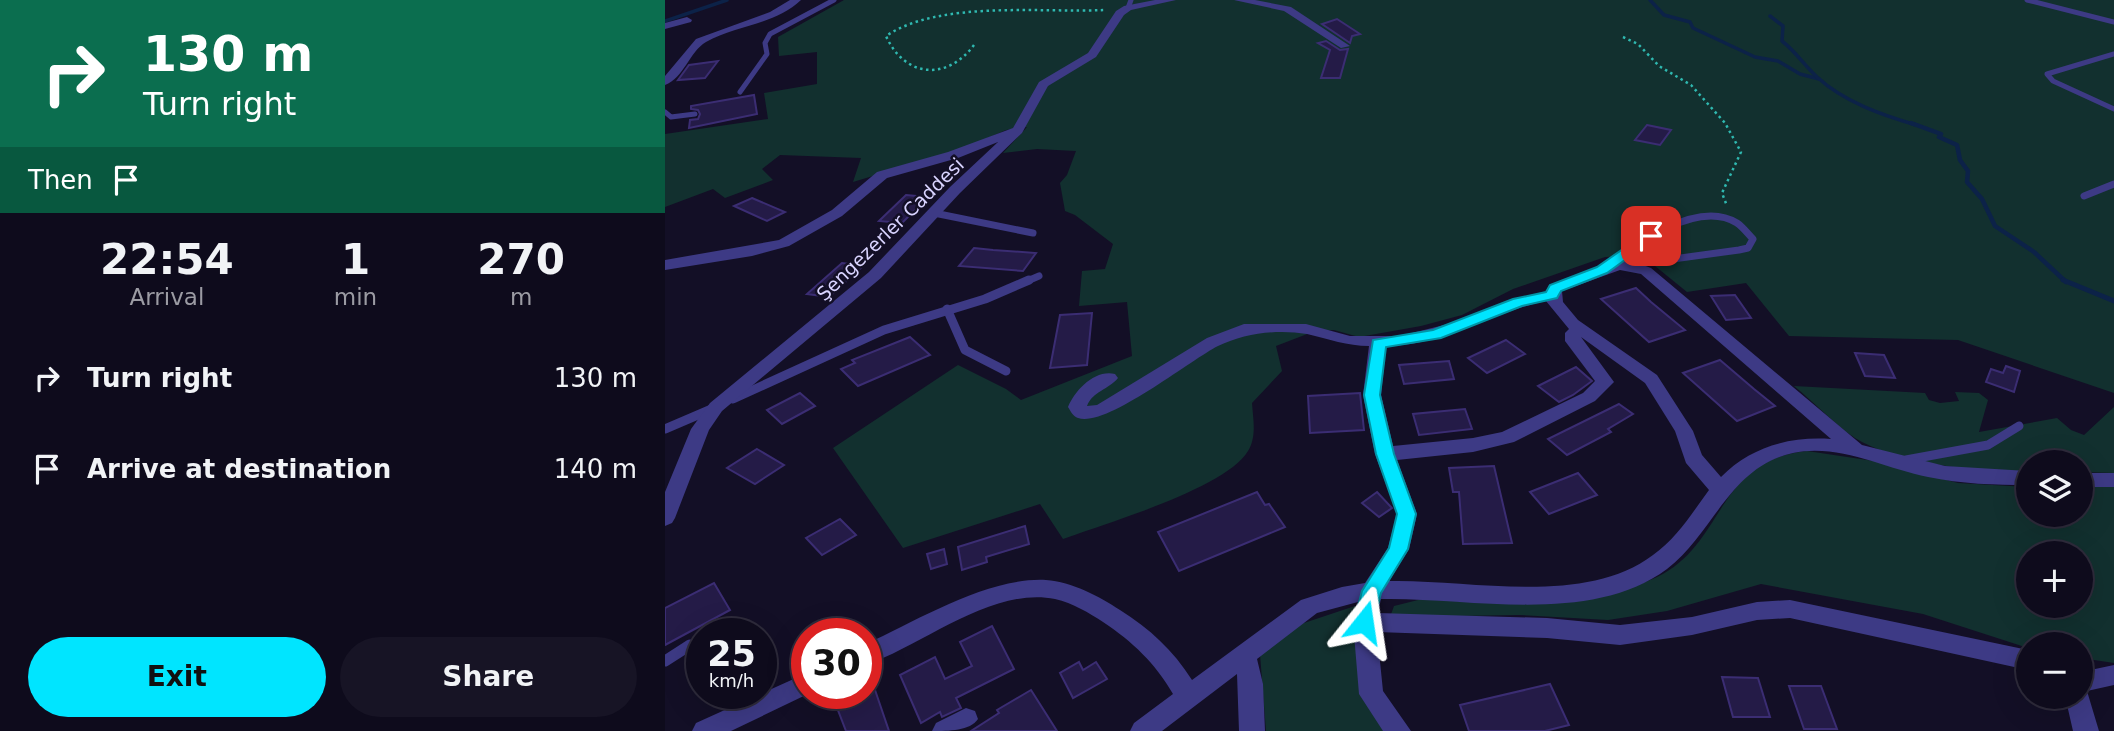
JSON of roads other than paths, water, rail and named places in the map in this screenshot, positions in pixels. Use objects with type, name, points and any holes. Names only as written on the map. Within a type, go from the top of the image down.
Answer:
[{"type":"street","points":[[665,82],[681,68],[699,42],[744,27],[796,0]]},
{"type":"street","points":[[1130,4],[1171,0]]},
{"type":"street","points":[[1239,0],[1287,9],[1345,46]]},
{"type":"street","name":"Şengezerler Caddesi","points":[[665,518],[700,429],[716,407],[875,275],[1018,130],[1043,84],[1091,55],[1114,19],[1130,4]]},
{"type":"street","points":[[665,26],[687,20]]},
{"type":"street","points":[[665,265],[784,243],[837,213],[882,175],[953,155],[1018,130]]},
{"type":"street","points":[[1719,488],[1693,458],[1684,431],[1651,379],[1589,334],[1577,331],[1555,304],[1552,295],[1555,288],[1602,270],[1629,265],[1646,271],[1853,447]]},
{"type":"street","points":[[1109,378],[1083,393],[1077,407],[1082,413],[1102,410],[1213,341],[1249,328],[1307,329],[1349,341],[1378,344],[1436,334],[1518,302],[1552,295]]},
{"type":"street","points":[[1385,454],[1496,440],[1589,397],[1605,382],[1573,341],[1573,333],[1577,331]]},
{"type":"street","points":[[1378,344],[1372,395],[1385,454],[1407,514],[1398,549],[1372,591],[1364,622],[1371,694],[1398,731]]},
{"type":"street","points":[[1143,731],[1309,606],[1331,597],[1372,591],[1563,594],[1616,585],[1639,576],[1678,546],[1719,488],[1758,457],[1780,449],[1801,445],[1853,447],[1894,461],[1949,474],[2016,477]]},
{"type":"street","points":[[2093,480],[2114,480]]},
{"type":"street","points":[[882,648],[992,598],[1044,589],[1062,592],[1098,608],[1146,637],[1168,662],[1189,698]]},
{"type":"street","points":[[1364,622],[1547,628],[1620,635],[1692,626],[1757,611],[1790,609],[2016,657]]},
{"type":"street","points":[[1244,656],[1251,684],[1252,731]]},
{"type":"street","points":[[2093,679],[2114,675]]},
{"type":"street","points":[[705,731],[791,691]]},
{"type":"street","points":[[2080,709],[2086,731]]},
{"type":"lane","points":[[740,92],[767,54],[765,43],[770,34],[834,0]]},
{"type":"lane","points":[[2027,0],[2114,22]]},
{"type":"lane","points":[[2114,54],[2047,74],[2053,81],[2114,109]]},
{"type":"lane","points":[[665,112],[671,117],[695,114]]},
{"type":"lane","points":[[2084,196],[2114,184]]},
{"type":"lane","points":[[934,213],[1033,233]]},
{"type":"lane","points":[[1602,270],[1681,220],[1692,217],[1723,219],[1749,233],[1752,244],[1739,250],[1655,259],[1629,265]]},
{"type":"lane","points":[[665,429],[884,330],[1005,292],[1039,276]]},
{"type":"lane","points":[[947,309],[965,350],[1006,371]]},
{"type":"lane","points":[[1894,461],[1914,460],[1988,444],[2019,426]]},
{"type":"lane","points":[[665,661],[686,648]]},
{"type":"waterway","points":[[665,21],[727,0]]},
{"type":"waterway","points":[[1650,0],[1664,15],[1690,22],[1693,28],[1755,57],[1778,61],[1800,74],[1819,79]]},
{"type":"waterway","points":[[1770,16],[1783,26],[1782,41],[1828,86],[1864,107],[1916,125]]},
{"type":"waterway","points":[[1911,123],[1941,134],[1939,137],[1957,145],[1960,160],[1968,171],[1967,182],[1982,199],[1995,226],[2034,252],[2065,281]]},
{"type":"waterway","points":[[2065,281],[2114,301]]}]
